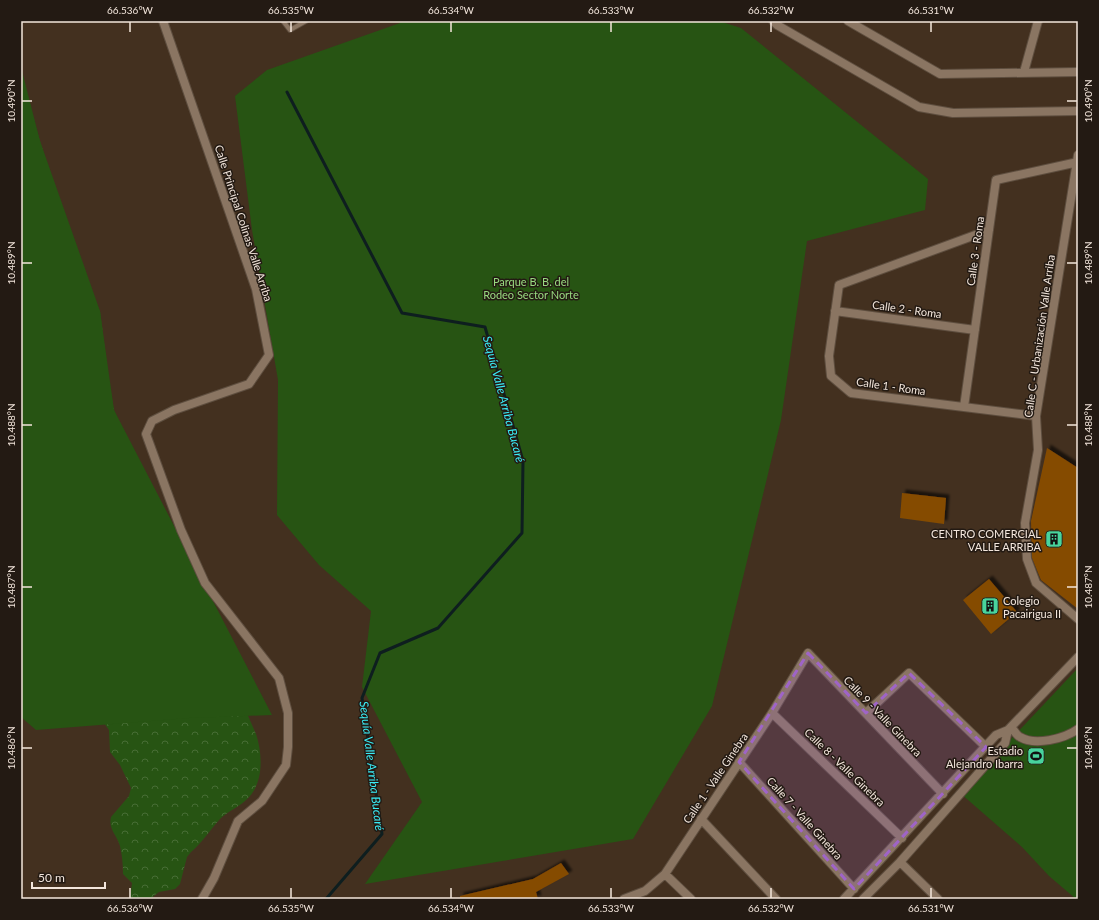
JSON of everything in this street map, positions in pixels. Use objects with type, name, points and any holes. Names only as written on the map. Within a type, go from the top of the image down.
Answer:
[{"type":"street","name":"Calle Principal Colinas Valle Arriba","points":[[163,21],[256,288],[269,356],[249,384],[174,410],[152,421],[146,434],[181,530],[204,583],[279,678],[288,712],[288,747],[286,765],[262,800],[238,821],[214,878],[202,899]]},
{"type":"street","points":[[773,21],[777,25],[919,107],[953,113],[1078,111]]},
{"type":"street","points":[[848,21],[940,74],[1078,72]]},
{"type":"street","points":[[1024,72],[1038,21]]},
{"type":"street","name":"Calle 3 - Roma","points":[[964,407],[996,180],[1078,159]]},
{"type":"street","name":"Calle C - Urbanización Valle Arriba","points":[[1078,159],[1036,416],[1038,450],[1025,523],[1027,559],[1036,583],[1078,619]]},
{"type":"street","name":"Calle 1 - Roma","points":[[989,230],[839,285],[829,356],[831,376],[851,393],[1036,416]]},
{"type":"street","name":"Calle 2 - Roma","points":[[835,310],[975,330]]},
{"type":"street","name":"Calle 1 - Valle Ginebra","points":[[624,899],[645,891],[664,874],[772,712],[808,653]]},
{"type":"street","name":"Calle 9 - Valle Ginebra","points":[[808,653],[943,794]]},
{"type":"street","points":[[844,899],[943,794],[996,735],[1010,729],[1078,657]]},
{"type":"street","points":[[866,714],[909,673],[986,747]]},
{"type":"street","name":"Calle 8 - Valle Ginebra","points":[[772,712],[902,838]]},
{"type":"street","points":[[1010,729],[1019,737],[1038,742],[1072,734],[1078,729]]},
{"type":"street","points":[[863,899],[900,862],[1005,743],[1010,729]]},
{"type":"street","name":"Calle 7 - Valle Ginebra","points":[[739,762],[854,889]]},
{"type":"street","points":[[701,819],[776,899]]},
{"type":"street","points":[[900,862],[938,899]]},
{"type":"street","points":[[664,874],[691,899]]},
{"type":"lane","points":[[283,21],[290,30],[306,21]]},
{"type":"highlighted area","points":[[808,653],[866,713],[909,673],[986,747],[854,889],[739,762]]},
{"type":"green space","name":"Parque B. B. del Rodeo Sector Norte","points":[[399,21],[719,21],[741,28],[928,179],[925,210],[807,241],[781,420],[712,706],[633,839],[365,884],[422,802],[362,687],[371,611],[319,565],[277,515],[278,380],[252,230],[235,96],[267,70],[400,23]]},
{"type":"green space","points":[[21,67],[40,141],[100,311],[114,410],[272,715],[189,718],[36,730],[21,717]]},
{"type":"green space","points":[[21,77],[46,161],[90,295],[100,311],[114,410],[256,734],[260,751],[261,760],[259,779],[251,795],[220,819],[187,857],[180,884],[175,889],[159,892],[150,899],[130,899],[132,883],[123,874],[120,846],[110,821],[111,817],[129,796],[131,788],[120,765],[110,752],[109,730],[104,723]]},
{"type":"green space","name":"Estadio Alejandro Ibarra","points":[[1078,668],[1078,899],[1076,899],[1049,876],[1022,847],[960,793]]},
{"type":"building","name":"CENTRO COMERCIAL VALLE ARRIBA","points":[[1047,448],[1078,468],[1078,609],[1041,580],[1032,558],[1031,521]]},
{"type":"building","points":[[902,493],[946,498],[944,524],[900,518]]},
{"type":"building","name":"Colegio Pacairigua II","points":[[989,579],[1017,612],[991,634],[963,600]]},
{"type":"building","points":[[561,863],[569,874],[536,892],[538,899],[460,899],[460,896],[533,879]]},
{"type":"waterway","name":"Sequía Valle Arriba Bucaré","points":[[287,92],[402,313],[485,327],[523,461],[522,533],[438,628],[380,653],[362,698],[382,834],[326,899]]},
{"type":"place","name":"CENTRO COMERCIAL VALLE ARRIBA","points":[[1054,539]]},
{"type":"place","name":"Colegio Pacairigua II","points":[[990,606]]},
{"type":"place","name":"Estadio Alejandro Ibarra","points":[[1036,756]]}]
